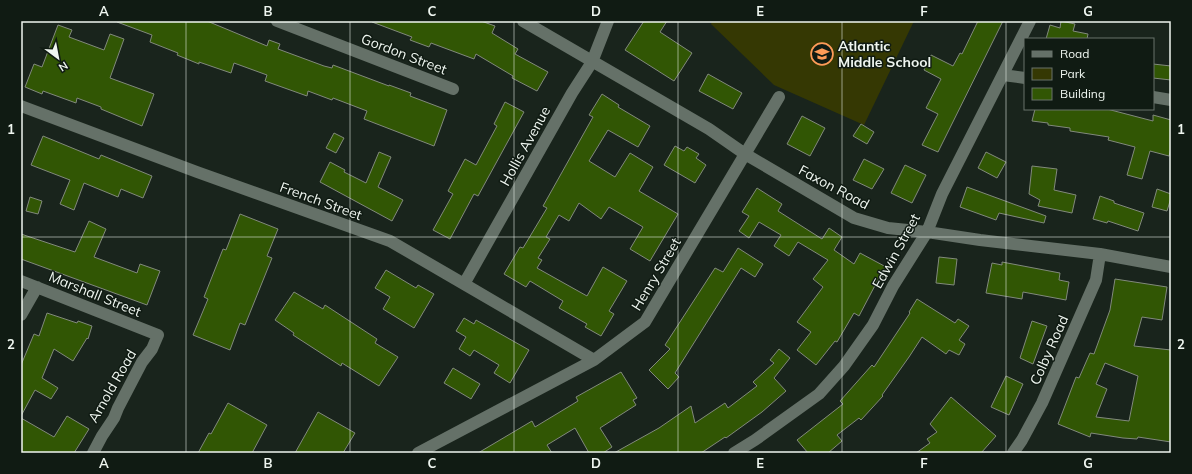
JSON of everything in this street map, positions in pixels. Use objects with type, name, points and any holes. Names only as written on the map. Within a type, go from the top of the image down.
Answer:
[{"type":"street","name":"Gordon Street","points":[[277,21],[453,89]]},
{"type":"street","name":"Faxon Road","points":[[523,21],[709,129],[745,154],[854,218],[888,228],[1100,254],[1171,267]]},
{"type":"street","name":"Hollis Avenue","points":[[464,284],[572,93],[592,62],[608,21]]},
{"type":"street","name":"Edwin Street","points":[[734,453],[756,440],[819,394],[844,366],[873,325],[894,286],[927,232],[942,194],[1030,21]]},
{"type":"street","points":[[1003,75],[1024,78]]},
{"type":"street","name":"Henry Street","points":[[418,453],[594,360],[645,322],[778,97]]},
{"type":"street","points":[[1154,97],[1171,100]]},
{"type":"street","name":"French Street","points":[[21,106],[390,242],[594,360]]},
{"type":"street","name":"Colby Road","points":[[1013,453],[1022,440],[1042,403],[1096,280],[1100,254]]},
{"type":"street","name":"Marshall Street","points":[[21,281],[142,330],[158,335]]},
{"type":"street","points":[[21,315],[37,287]]},
{"type":"street","name":"Arnold Road","points":[[93,453],[114,418],[142,362],[152,349],[158,335]]},
{"type":"green space","name":"Atlantic Middle School","points":[[712,21],[914,21],[864,125],[774,85],[711,24]]},
{"type":"building","points":[[207,21],[267,46],[269,40],[280,44],[278,49],[324,66],[332,68],[333,65],[389,85],[411,93],[410,96],[447,110],[434,146],[364,119],[367,111],[333,98],[332,100],[308,91],[307,96],[265,81],[267,75],[234,63],[231,73],[199,62],[199,64],[177,55],[178,53],[150,42],[152,35],[117,22]]},
{"type":"building","points":[[372,21],[481,21],[495,26],[492,33],[518,49],[515,54],[548,72],[537,91],[512,78],[513,76],[476,54],[474,59],[431,43],[429,47],[410,40],[412,37]]},
{"type":"building","points":[[644,21],[667,21],[660,32],[692,53],[674,81],[625,50]]},
{"type":"building","points":[[978,21],[1003,21],[938,152],[922,145],[938,114],[926,108],[941,79],[924,70],[931,55],[953,66],[960,53],[962,54]]},
{"type":"building","points":[[1061,21],[1075,24],[1073,31],[1088,34],[1087,38],[1046,38],[1050,25],[1060,28]]},
{"type":"building","points":[[58,25],[72,30],[69,37],[104,50],[110,34],[124,39],[110,78],[154,94],[142,126],[101,109],[101,107],[77,98],[76,103],[43,91],[42,94],[25,87],[34,64],[42,67]]},
{"type":"building","points":[[1154,64],[1171,66],[1171,80],[1154,78]]},
{"type":"building","points":[[708,74],[742,93],[733,109],[699,91]]},
{"type":"building","points":[[602,94],[619,105],[618,107],[650,126],[638,147],[608,130],[589,161],[615,177],[630,153],[653,167],[639,191],[678,214],[650,261],[630,249],[643,227],[609,207],[601,219],[579,203],[569,221],[559,215],[546,237],[550,239],[538,258],[542,260],[537,268],[587,296],[603,267],[627,281],[609,311],[614,314],[601,336],[585,327],[587,324],[559,308],[563,301],[530,281],[526,287],[504,274],[520,247],[523,248],[547,208],[543,206],[593,117],[589,115]]},
{"type":"building","points":[[505,102],[524,112],[478,196],[474,194],[450,239],[433,230],[453,194],[448,191],[465,159],[476,165],[497,126],[494,124]]},
{"type":"building","points":[[1035,110],[1111,110],[1153,121],[1153,115],[1171,120],[1171,149],[1169,156],[1150,151],[1142,179],[1127,175],[1135,147],[1108,140],[1109,137],[1070,131],[1070,128],[1032,121]]},
{"type":"building","points":[[802,116],[825,128],[810,156],[787,144]]},
{"type":"building","points":[[861,124],[874,132],[867,144],[853,136]]},
{"type":"building","points":[[334,133],[344,138],[336,153],[326,148]]},
{"type":"building","points":[[43,136],[99,159],[101,155],[152,176],[143,198],[121,189],[118,197],[84,183],[74,210],[60,204],[70,180],[31,165]]},
{"type":"building","points":[[675,146],[684,151],[687,147],[699,154],[696,158],[706,165],[695,183],[664,165]]},
{"type":"building","points":[[379,152],[391,157],[378,187],[403,200],[392,221],[320,182],[330,162],[345,170],[344,172],[366,183]]},
{"type":"building","points":[[986,152],[1006,162],[997,178],[978,168]]},
{"type":"building","points":[[864,159],[884,169],[872,189],[853,180]]},
{"type":"building","points":[[905,165],[926,175],[912,203],[891,193]]},
{"type":"building","points":[[1032,166],[1057,169],[1054,190],[1076,195],[1072,213],[1038,206],[1040,200],[1029,194]]},
{"type":"building","points":[[967,187],[1046,216],[1044,223],[999,213],[996,220],[960,207]]},
{"type":"building","points":[[757,188],[782,204],[778,211],[822,239],[829,228],[842,237],[834,250],[854,264],[860,253],[888,268],[883,277],[880,276],[859,316],[854,313],[837,342],[835,341],[816,365],[797,350],[811,332],[797,322],[823,287],[813,279],[828,260],[798,242],[789,256],[774,246],[781,235],[759,222],[749,238],[739,231],[749,216],[742,212]]},
{"type":"building","points":[[1157,189],[1171,194],[1167,211],[1152,207]]},
{"type":"building","points":[[1100,196],[1114,201],[1114,203],[1144,213],[1138,231],[1108,221],[1107,223],[1093,219]]},
{"type":"building","points":[[30,197],[42,201],[38,214],[26,211]]},
{"type":"building","points":[[240,214],[278,229],[267,256],[272,258],[245,325],[240,323],[230,350],[193,335],[208,299],[204,297],[223,249],[226,250]]},
{"type":"building","points":[[89,221],[106,229],[94,257],[137,273],[140,264],[160,271],[147,305],[21,259],[21,234],[75,252]]},
{"type":"building","points":[[738,248],[763,264],[755,277],[741,268],[675,373],[679,377],[668,389],[649,370],[670,349],[665,345],[715,268],[723,272]]},
{"type":"building","points":[[939,257],[957,259],[954,285],[936,283]]},
{"type":"building","points":[[1002,262],[1060,273],[1059,280],[1069,282],[1066,300],[1023,292],[1022,299],[986,293],[992,263],[1002,265]]},
{"type":"building","points":[[386,270],[416,288],[418,285],[434,294],[414,328],[383,309],[390,297],[375,288]]},
{"type":"building","points":[[1115,279],[1167,287],[1162,320],[1142,317],[1134,346],[1171,350],[1171,442],[1138,437],[1137,439],[1123,438],[1091,433],[1090,437],[1058,424],[1076,377],[1079,378],[1090,353],[1094,354],[1110,310]],"holes":[[[1105,363],[1138,376],[1129,421],[1096,417],[1107,389],[1096,384]]]},
{"type":"building","points":[[294,292],[323,309],[325,305],[377,339],[375,343],[398,357],[379,386],[342,363],[341,366],[293,335],[294,333],[275,320]]},
{"type":"building","points":[[917,299],[955,323],[958,319],[969,326],[959,340],[965,344],[959,355],[949,350],[946,354],[922,337],[882,395],[883,396],[861,420],[859,418],[837,435],[842,441],[828,453],[808,453],[797,440],[843,404],[840,401],[872,365],[874,367],[910,313],[909,312]]},
{"type":"building","points":[[47,313],[77,323],[78,321],[92,326],[88,339],[87,338],[73,361],[54,349],[42,378],[58,388],[51,399],[35,390],[21,416],[21,365],[34,334],[39,336]]},
{"type":"building","points":[[464,318],[474,324],[476,320],[529,350],[510,383],[494,373],[499,365],[474,350],[470,356],[459,349],[466,337],[456,331]]},
{"type":"building","points":[[1032,321],[1047,326],[1033,364],[1020,358]]},
{"type":"building","points":[[779,349],[790,358],[774,378],[786,391],[762,412],[726,438],[725,437],[701,453],[614,453],[659,428],[691,406],[695,423],[725,403],[728,408],[757,386],[753,382],[774,363],[770,360]]},
{"type":"building","points":[[453,368],[480,384],[471,399],[444,383]]},
{"type":"building","points":[[621,372],[637,398],[633,400],[636,405],[600,428],[612,447],[603,453],[589,453],[575,428],[547,445],[552,453],[478,453],[532,421],[535,427],[578,401],[576,397]]},
{"type":"building","points":[[1006,376],[1023,384],[1009,415],[991,407]]},
{"type":"building","points":[[951,397],[996,436],[981,453],[916,453],[930,443],[927,439],[937,432],[930,424]]},
{"type":"building","points":[[228,403],[267,425],[252,453],[198,453],[209,433],[211,434]]},
{"type":"building","points":[[318,412],[355,433],[343,453],[295,453]]},
{"type":"building","points":[[67,416],[89,429],[74,453],[21,453],[21,418],[54,437]]},
{"type":"place","name":"Atlantic Middle School","points":[[822,54]]}]
